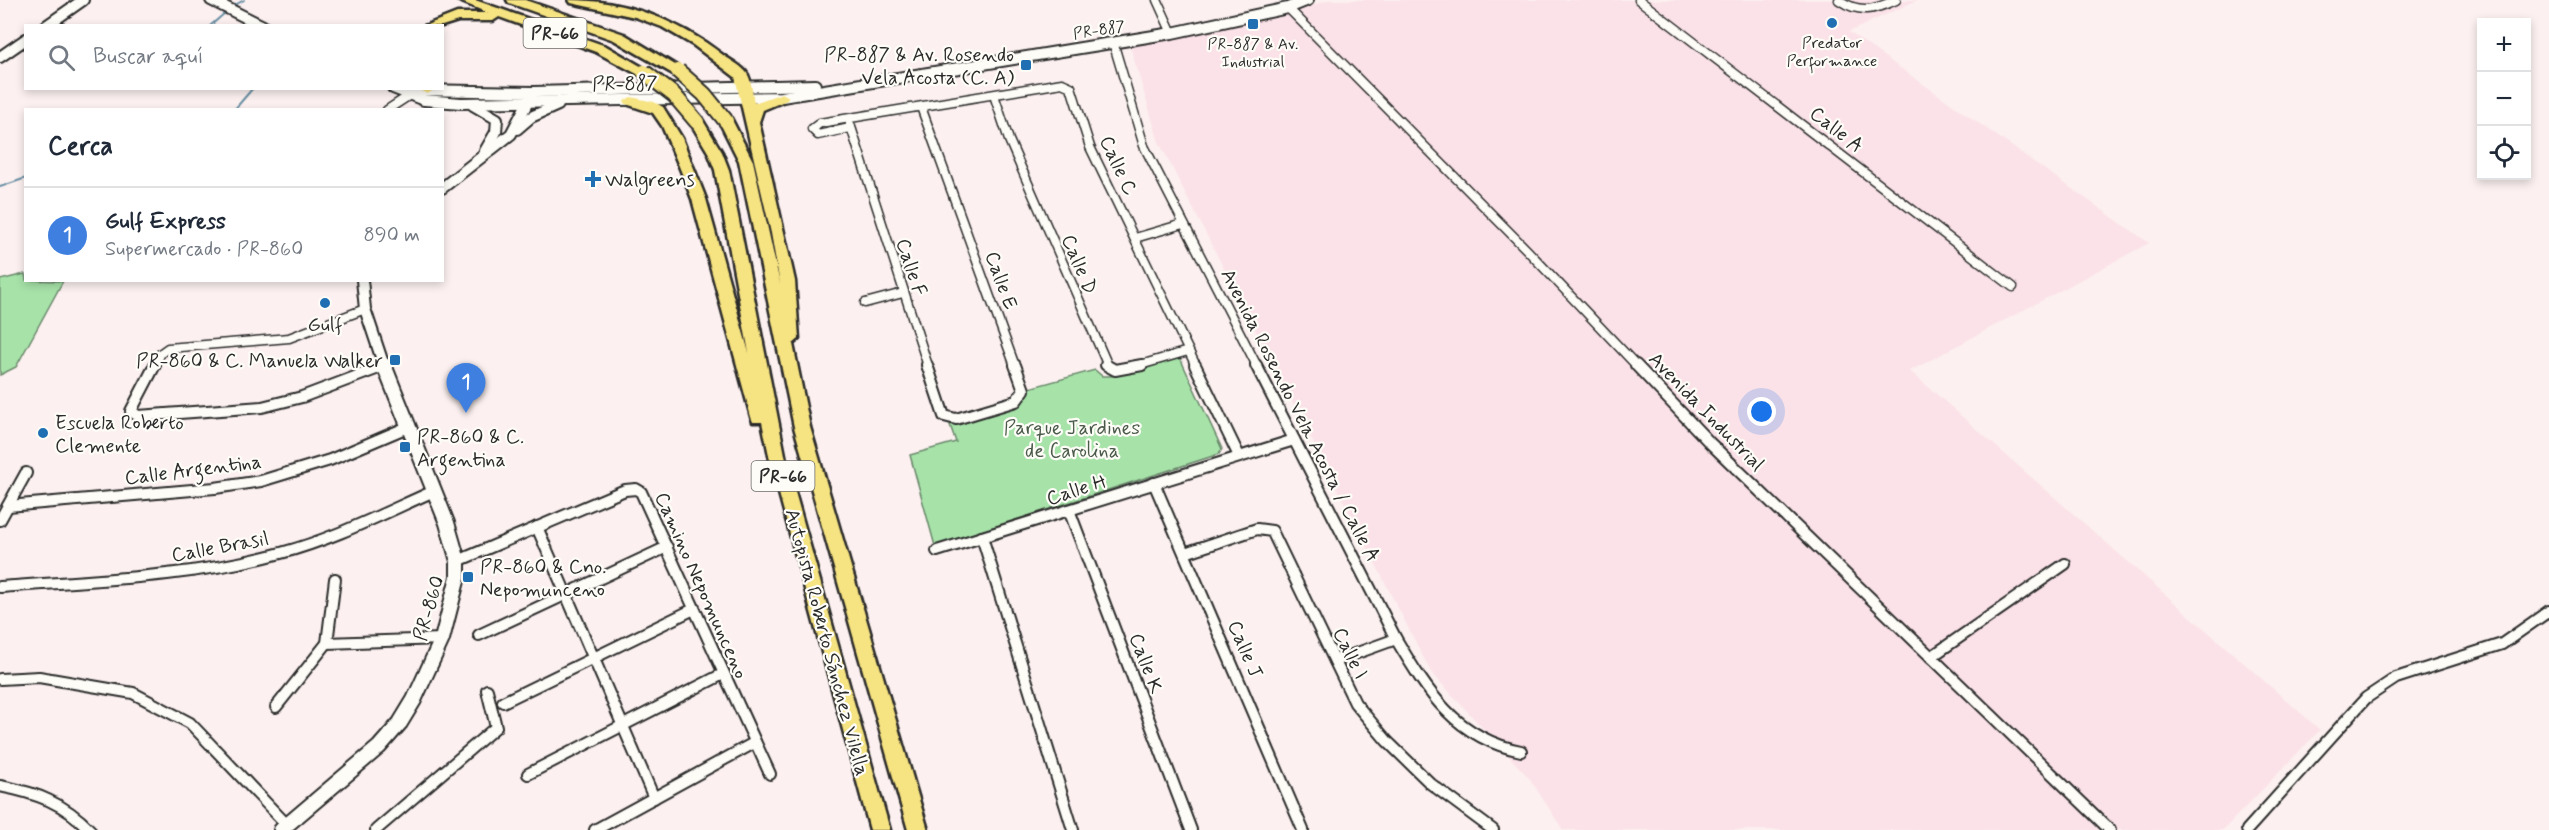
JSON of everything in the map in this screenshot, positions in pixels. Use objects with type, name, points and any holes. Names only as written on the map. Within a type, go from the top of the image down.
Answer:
[{"type":"highway","name":"Autopista Roberto Sánchez Vilella","points":[[463,0],[601,49],[644,72],[674,95],[698,122],[716,152],[722,170],[770,420],[797,528],[880,830]]},
{"type":"highway","name":"Autopista Roberto Sánchez Vilella","points":[[513,0],[619,37],[678,71],[704,94],[726,121],[742,153],[750,177],[795,398],[810,459],[918,830]]},
{"type":"highway","points":[[575,0],[639,14],[680,31],[741,75],[778,232],[786,281],[795,398]]},
{"type":"highway","points":[[437,24],[467,16],[523,22]]},
{"type":"highway","points":[[753,121],[757,107],[782,97]]},
{"type":"highway","points":[[631,101],[653,107],[662,114],[690,173],[779,495],[797,528]]},
{"type":"street","points":[[49,24],[83,0]]},
{"type":"street","points":[[211,0],[259,24]]},
{"type":"street","points":[[1157,0],[1172,33]]},
{"type":"street","name":"PR-887","points":[[418,91],[744,94],[782,97],[1172,33],[1288,8],[1308,0]]},
{"type":"street","name":"Calle A","points":[[1640,0],[2013,287]]},
{"type":"street","points":[[1839,0],[1862,12],[1874,10],[1896,0]]},
{"type":"street","name":"Avenida Industrial","points":[[1288,8],[1527,250],[1710,443],[2110,830]]},
{"type":"street","points":[[0,57],[24,40]]},
{"type":"street","name":"Avenida Rosendo Vela Acosta / Calle A","points":[[1113,42],[1144,146],[1396,639],[1423,686],[1455,721],[1500,749],[1521,751]]},
{"type":"street","name":"Calle C","points":[[850,123],[921,107],[1062,83],[1071,87],[1090,147],[1136,238],[1239,456]]},
{"type":"street","name":"PR-887","points":[[418,91],[424,100],[469,103],[631,101],[858,84]]},
{"type":"street","points":[[390,108],[418,91]]},
{"type":"street","points":[[511,134],[534,92]]},
{"type":"street","name":"Calle D","points":[[994,95],[1009,140],[1106,365],[1115,370],[1124,370],[1188,351]]},
{"type":"street","points":[[444,186],[531,117],[565,102]]},
{"type":"street","points":[[469,103],[492,114],[497,119],[496,132],[478,160]]},
{"type":"street","name":"Calle E","points":[[921,107],[1024,390],[1016,401],[956,419],[952,418]]},
{"type":"street","name":"Calle F","points":[[850,123],[944,416],[952,418]]},
{"type":"street","points":[[1136,238],[1183,224]]},
{"type":"street","name":"PR-860","points":[[284,827],[391,734],[414,700],[442,639],[458,577],[458,561],[434,491],[410,426],[384,366],[365,309],[362,282]]},
{"type":"street","points":[[865,303],[903,293]]},
{"type":"street","points":[[365,309],[288,338],[168,348],[160,353],[131,411],[133,414],[262,407],[302,397],[384,366]]},
{"type":"street","name":"Calle Argentina","points":[[8,506],[215,488],[261,481],[330,460],[410,426]]},
{"type":"street","name":"Calle H","points":[[937,551],[1294,440]]},
{"type":"street","points":[[0,520],[26,472]]},
{"type":"street","name":"Calle J","points":[[1154,483],[1303,830]]},
{"type":"street","name":"Camino Nepomunceno","points":[[458,561],[609,496],[636,489],[644,497],[770,774]]},
{"type":"street","name":"Calle Brasil","points":[[0,587],[191,572],[281,553],[335,535],[434,491]]},
{"type":"street","name":"Calle K","points":[[1069,510],[1191,830]]},
{"type":"street","points":[[537,527],[568,594],[654,798]]},
{"type":"street","name":"Calle I","points":[[1185,552],[1257,529],[1272,531],[1355,703],[1387,741],[1431,783],[1493,830]]},
{"type":"street","points":[[982,537],[1073,830]]},
{"type":"street","points":[[480,635],[667,548]]},
{"type":"street","points":[[1931,657],[2064,564]]},
{"type":"street","points":[[276,707],[310,668],[327,643],[335,579]]},
{"type":"street","points":[[503,702],[694,609]]},
{"type":"street","points":[[2247,830],[2366,698],[2397,678],[2502,644],[2549,611]]},
{"type":"street","points":[[327,643],[442,639]]},
{"type":"street","points":[[1335,661],[1396,639]]},
{"type":"street","points":[[528,774],[723,674]]},
{"type":"street","points":[[0,679],[39,676],[133,693],[190,723],[284,827]]},
{"type":"street","points":[[376,830],[496,727],[487,690]]},
{"type":"street","points":[[595,830],[754,743]]},
{"type":"street","points":[[0,786],[41,793],[75,813],[90,830]]},
{"type":"shaded area","points":[[1328,0],[1917,0],[1849,32],[2149,243],[1910,371],[2320,730],[2223,830],[1563,830],[1530,779],[1431,672],[1159,142],[1130,46],[1306,8]]},
{"type":"green space","points":[[24,274],[24,282],[62,282],[16,367],[0,375],[0,280]]},
{"type":"green space","name":"Parque Jardines de Carolina","points":[[1180,358],[1222,449],[1219,454],[935,546],[910,455],[956,442],[950,425],[1007,406],[1025,395],[1029,388],[1095,370],[1102,376],[1111,376]]},
{"type":"waterway","points":[[235,5],[244,0]]},
{"type":"waterway","points":[[212,24],[225,13]]},
{"type":"waterway","points":[[236,108],[251,90]]},
{"type":"waterway","points":[[0,187],[24,179]]},
{"type":"place","name":"Predator Performance","points":[[1832,23]]},
{"type":"place","name":"PR-887 & Av. Industrial","points":[[1253,24]]},
{"type":"place","name":"PR-887 & Av. Rosendo Vela Acosta (C. A)","points":[[1026,65]]},
{"type":"place","name":"Walgreens","points":[[593,179]]},
{"type":"place","name":"Gulf","points":[[325,303]]},
{"type":"place","name":"PR-860 & C. Manuela Walker","points":[[395,360]]},
{"type":"place","name":"Gulf Express","points":[[466,413]]},
{"type":"place","name":"Escuela Roberto Clemente","points":[[43,433]]},
{"type":"place","name":"PR-860 & C. Argentina","points":[[405,447]]},
{"type":"place","name":"PR-860 & Cno. Nepomunceno","points":[[468,577]]}]
